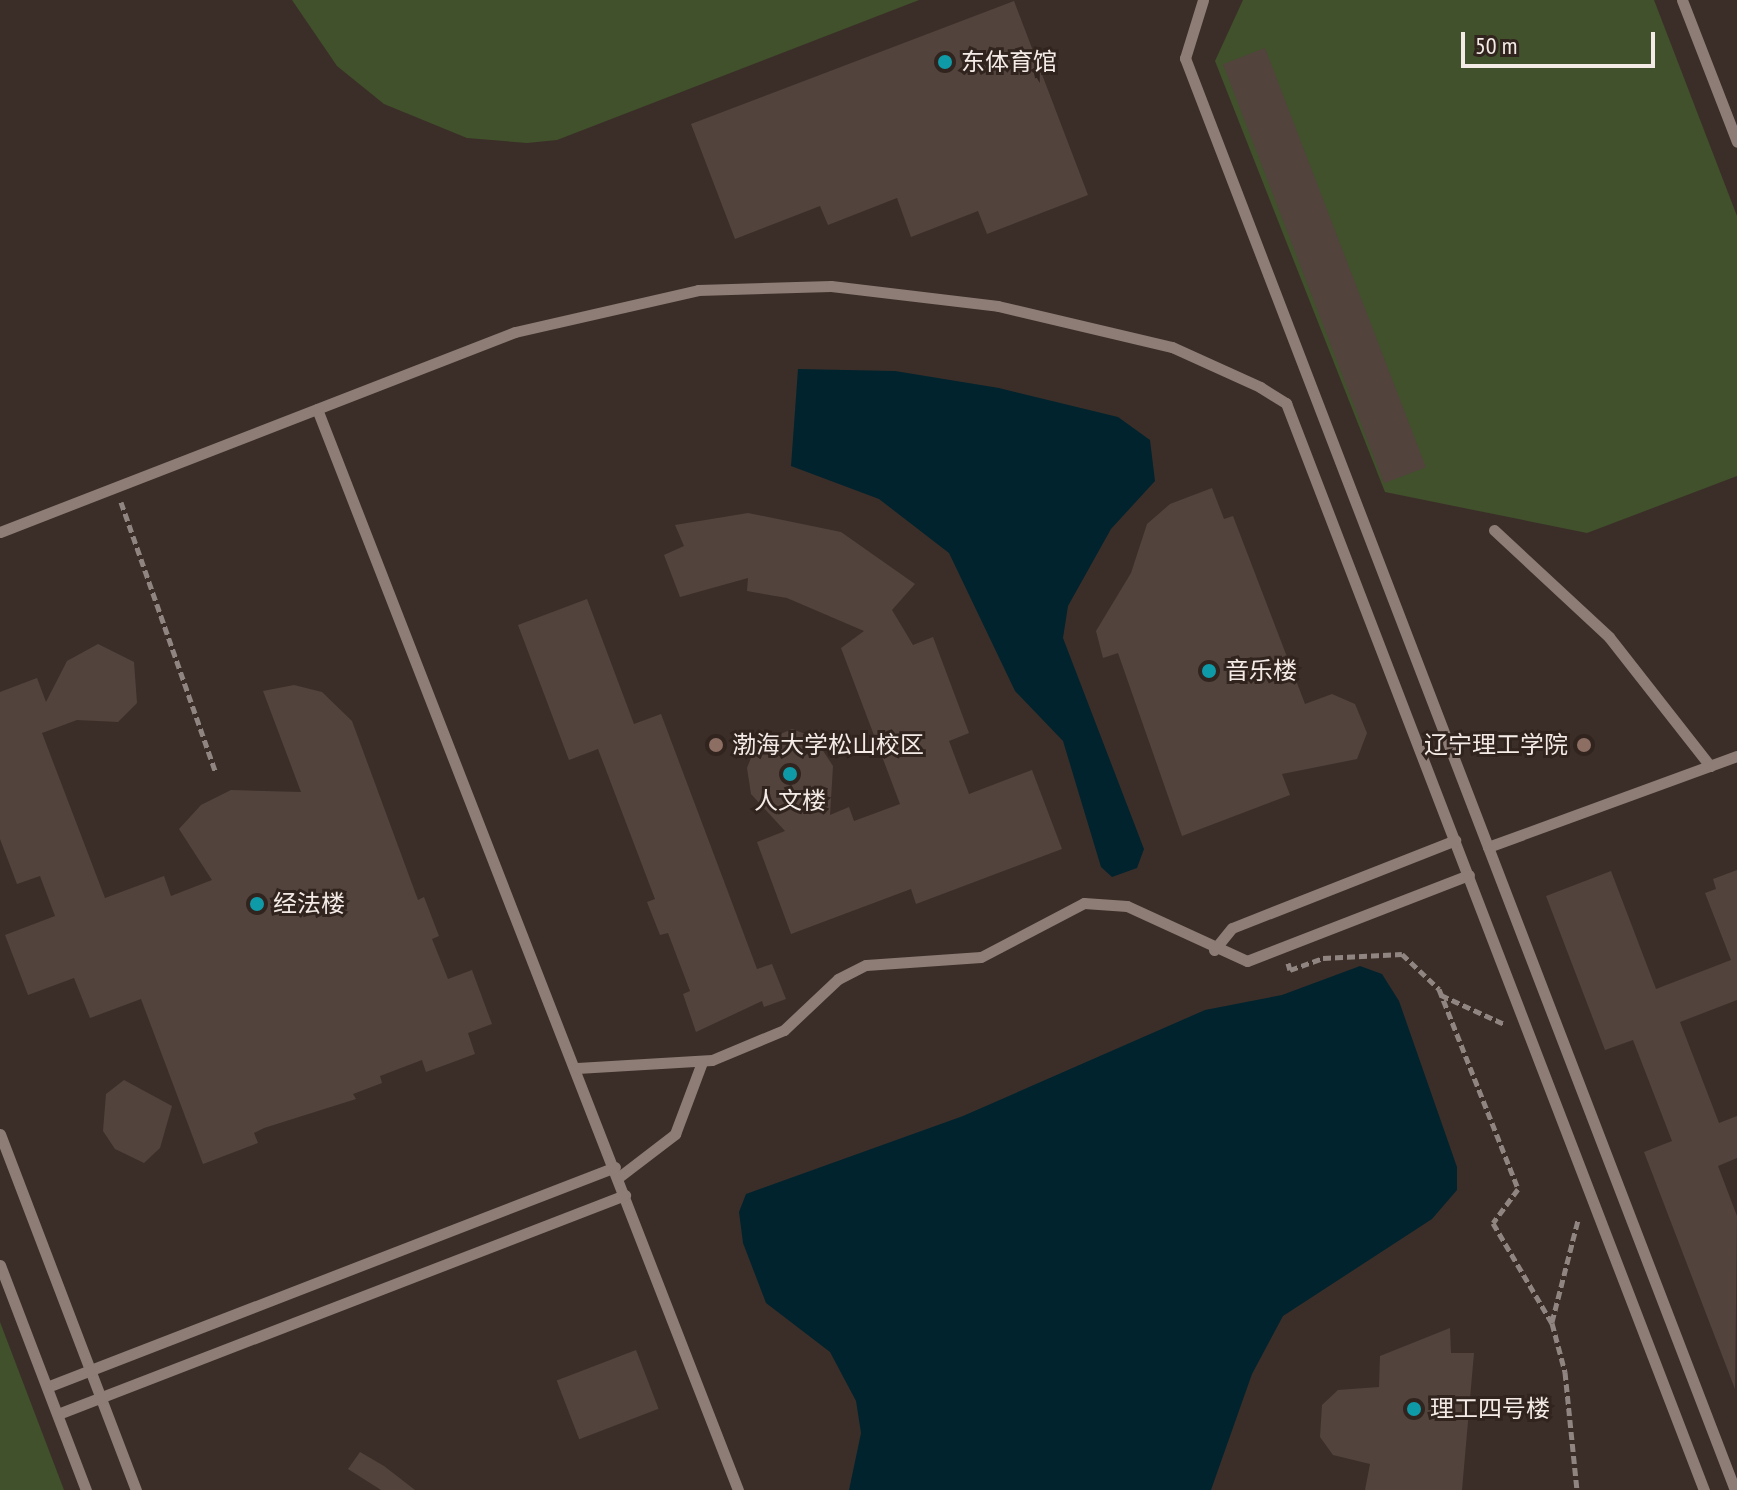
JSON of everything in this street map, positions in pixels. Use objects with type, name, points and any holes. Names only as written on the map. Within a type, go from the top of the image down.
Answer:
[{"type":"lane","points":[[1203,0],[1185,58],[1735,1490]]},
{"type":"lane","points":[[1682,0],[1737,142]]},
{"type":"lane","points":[[0,532],[560,317],[742,286],[943,297],[1140,338],[1203,358],[1286,403],[1704,1490]]},
{"type":"lane","points":[[317,409],[577,1068],[738,1490]]},
{"type":"lane","points":[[1494,530],[1609,637],[1710,766]]},
{"type":"lane","points":[[1488,847],[1737,756]]},
{"type":"lane","points":[[1214,950],[1232,928],[1455,840]]},
{"type":"lane","points":[[577,1068],[702,1062],[784,1030],[838,979],[866,965],[981,957],[1084,903],[1127,906],[1214,950],[1247,961],[1469,875]]},
{"type":"lane","points":[[47,1387],[617,1172],[675,1134],[702,1062]]},
{"type":"lane","points":[[0,1134],[136,1490]]},
{"type":"lane","points":[[58,1414],[625,1195]]},
{"type":"lane","points":[[0,1265],[86,1490]]},
{"type":"path","points":[[116,487],[216,773]]},
{"type":"path","points":[[1281,948],[1290,970],[1323,958],[1402,954],[1441,995],[1518,1189],[1493,1223],[1552,1323],[1565,1372],[1577,1490]]},
{"type":"path","points":[[1441,995],[1504,1023],[1509,1037]]},
{"type":"path","points":[[1552,1323],[1580,1225],[1574,1210]]},
{"type":"green space","points":[[292,0],[919,0],[557,140],[527,143],[467,138],[384,104],[337,66]]},
{"type":"green space","points":[[1243,0],[1654,0],[1737,216],[1737,476],[1587,533],[1385,492],[1215,61]]},
{"type":"green space","points":[[0,1322],[64,1490],[0,1490]]},
{"type":"water","points":[[798,369],[895,371],[999,388],[1118,417],[1150,440],[1155,481],[1111,529],[1068,606],[1063,638],[1144,849],[1137,868],[1112,877],[1101,867],[1063,741],[1015,691],[949,553],[879,499],[791,466]]},
{"type":"water","points":[[1360,966],[1382,974],[1399,1001],[1457,1167],[1457,1190],[1432,1219],[1283,1316],[1252,1374],[1211,1490],[849,1490],[861,1433],[856,1401],[830,1352],[766,1303],[743,1243],[739,1212],[746,1194],[963,1116],[1205,1010],[1282,995]]},
{"type":"building","name":"东体育馆","points":[[1014,1],[1088,195],[987,234],[978,211],[911,237],[897,198],[828,225],[820,206],[735,239],[691,124]]},
{"type":"building","points":[[1265,48],[1426,467],[1384,483],[1223,64]]},
{"type":"building","name":"音乐楼","points":[[1212,488],[1224,519],[1233,516],[1305,704],[1332,694],[1355,704],[1367,733],[1357,759],[1282,774],[1290,795],[1182,836],[1118,653],[1103,658],[1096,631],[1131,573],[1147,524],[1170,504]]},
{"type":"building","name":"人文楼","points":[[748,513],[841,532],[915,584],[892,610],[913,645],[933,637],[969,733],[949,741],[969,794],[1032,770],[1062,849],[916,904],[911,889],[791,934],[757,842],[785,831],[751,794],[747,768],[756,745],[792,729],[814,737],[833,766],[830,815],[849,807],[854,821],[900,804],[841,648],[864,631],[787,598],[747,591],[748,578],[680,597],[664,555],[684,546],[675,525]]},
{"type":"building","points":[[587,599],[634,724],[661,714],[757,969],[772,964],[786,999],[764,1007],[762,1001],[696,1032],[683,994],[690,991],[668,933],[660,935],[647,902],[655,899],[598,749],[569,760],[518,625]]},
{"type":"building","name":"经法楼","points":[[98,644],[134,662],[137,703],[118,722],[77,720],[42,733],[105,898],[164,876],[171,896],[212,880],[179,829],[201,805],[231,790],[301,792],[263,691],[294,685],[322,692],[352,721],[418,900],[424,897],[439,936],[432,939],[448,979],[472,970],[492,1024],[468,1033],[475,1054],[426,1072],[422,1060],[380,1076],[382,1083],[353,1094],[356,1099],[264,1128],[254,1133],[258,1143],[203,1164],[141,999],[90,1018],[74,978],[28,995],[5,935],[55,916],[40,876],[17,884],[0,839],[0,692],[37,678],[46,702],[67,661]]},
{"type":"building","points":[[1737,870],[1737,1000],[1680,1022],[1719,1123],[1737,1116],[1737,1158],[1718,1166],[1737,1216],[1735,1389],[1644,1152],[1672,1141],[1633,1040],[1605,1050],[1546,896],[1611,871],[1656,989],[1731,960],[1705,893],[1716,889],[1713,879]]},
{"type":"building","points":[[124,1080],[172,1106],[160,1148],[144,1163],[115,1149],[103,1131],[106,1094]]},
{"type":"building","name":"理工四号楼","points":[[1450,1328],[1451,1353],[1474,1353],[1462,1490],[1365,1490],[1370,1464],[1333,1455],[1320,1437],[1322,1405],[1338,1390],[1379,1387],[1380,1356]]},
{"type":"building","points":[[636,1350],[659,1409],[579,1439],[557,1380]]},
{"type":"building","points":[[360,1452],[415,1490],[381,1490],[348,1469]]},
{"type":"place","name":"东体育馆","points":[[945,62]]},
{"type":"place","name":"音乐楼","points":[[1209,671]]},
{"type":"place","name":"渤海大学松山校区","points":[[716,745]]},
{"type":"place","name":"辽宁理工学院","points":[[1584,745]]},
{"type":"place","name":"人文楼","points":[[790,774]]},
{"type":"place","name":"经法楼","points":[[257,904]]},
{"type":"place","name":"理工四号楼","points":[[1414,1409]]}]
